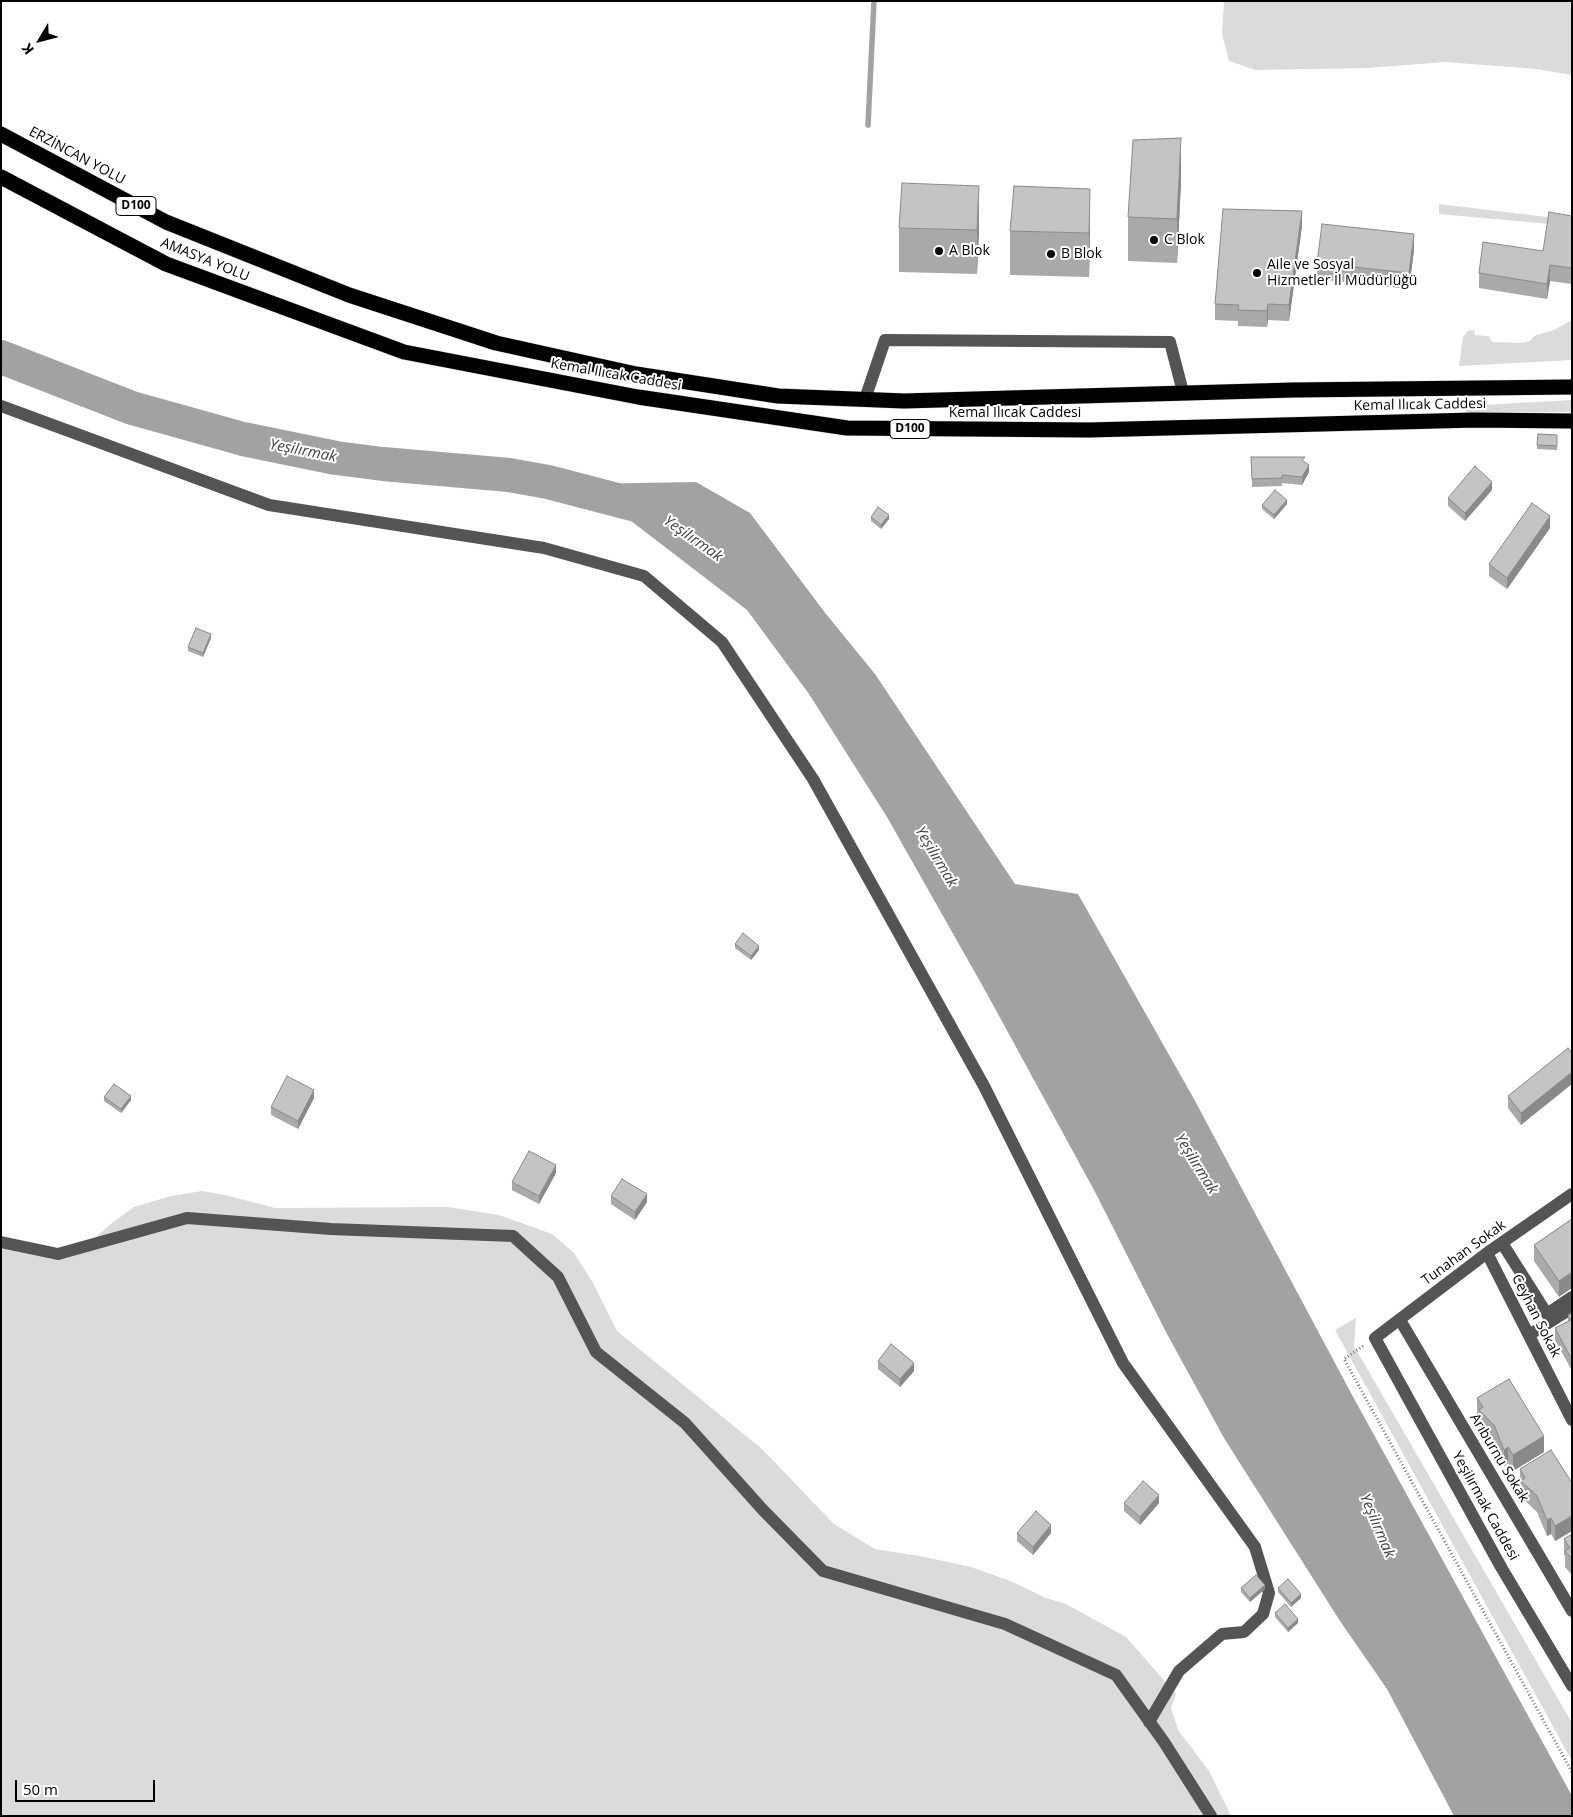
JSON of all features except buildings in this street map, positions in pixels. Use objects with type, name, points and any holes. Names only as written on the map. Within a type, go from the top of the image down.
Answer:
[{"type":"highway","name":"ERZİNCAN YOLU","points":[[1,134],[166,222],[276,266]]},
{"type":"highway","name":"AMASYA YOLU","points":[[1,176],[166,264],[264,301]]},
{"type":"highway","name":"Kemal Ilıcak Caddesi","points":[[276,266],[349,295],[496,343],[636,374],[769,394],[904,401],[1183,392],[1572,387]]},
{"type":"highway","name":"Kemal Ilıcak Caddesi","points":[[264,301],[404,352],[638,397],[847,428],[1089,430],[1475,420],[1572,421]]},
{"type":"street","points":[[865,399],[885,340],[1170,342],[1183,392]]},
{"type":"street","points":[[1,406],[269,505],[544,548],[644,576],[722,642],[813,779],[984,1086],[1123,1364],[1255,1547],[1269,1593],[1263,1614],[1244,1632],[1222,1634],[1179,1671],[1149,1722]]},
{"type":"street","name":"Tunahan Sokak","points":[[1375,1338],[1487,1253],[1572,1194]]},
{"type":"street","points":[[1,1242],[58,1254],[187,1218],[331,1229],[513,1236],[558,1277],[596,1352],[685,1423],[763,1510],[823,1571],[1005,1624],[1116,1675],[1211,1816]]},
{"type":"street","points":[[1502,1243],[1547,1314],[1572,1297]]},
{"type":"street","name":"Ceyhan Sokak","points":[[1487,1253],[1572,1420]]},
{"type":"street","points":[[1528,1335],[1572,1308]]},
{"type":"street","name":"Arıburnu Sokak","points":[[1400,1320],[1572,1611]]},
{"type":"street","name":"Yeşilırmak Caddesi","points":[[1375,1338],[1501,1567],[1570,1680]]},
{"type":"path","points":[[1375,1338],[1344,1359],[1572,1772]]},
{"type":"shaded area","points":[[1224,1],[1572,1],[1572,75],[1536,69],[1445,62],[1367,68],[1255,70],[1229,61],[1222,34]]},
{"type":"shaded area","points":[[1439,204],[1572,220],[1572,226],[1439,214]]},
{"type":"shaded area","points":[[1572,320],[1572,360],[1459,366],[1463,337],[1468,331],[1474,330],[1475,335],[1489,336],[1492,342],[1521,343],[1530,341],[1534,336],[1554,330]]},
{"type":"shaded area","points":[[1572,400],[1572,412],[1466,413],[1465,406]]},
{"type":"shaded area","points":[[202,1191],[275,1208],[448,1207],[499,1215],[552,1234],[574,1253],[593,1283],[617,1331],[762,1449],[834,1524],[875,1549],[971,1567],[1013,1582],[1046,1598],[1066,1604],[1126,1637],[1176,1694],[1171,1708],[1178,1730],[1209,1771],[1231,1816],[1,1816],[1,1242],[31,1251],[84,1247],[134,1207],[171,1196]]},
{"type":"shaded area","points":[[1356,1318],[1354,1346],[1572,1723],[1572,1761],[1335,1330]]},
{"type":"water","points":[[696,482],[750,513],[826,614],[875,674],[1015,884],[1078,894],[1194,1099],[1351,1393],[1572,1796],[1572,1816],[1454,1816],[1387,1689],[1340,1621],[1224,1438],[1167,1334],[1094,1190],[986,992],[887,817],[809,694],[747,610],[583,484]]},
{"type":"waterway","points":[[868,125],[874,1]]},
{"type":"waterway","name":"Yeşilırmak","points":[[1,357],[132,408],[243,439],[336,458],[509,475],[548,482],[640,506]]},
{"type":"place","name":"C Blok","points":[[1154,240]]},
{"type":"place","name":"A Blok","points":[[939,251]]},
{"type":"place","name":"B Blok","points":[[1051,254]]},
{"type":"place","name":"Aile ve Sosyal Hizmetler İl Müdürlüğü","points":[[1257,273]]}]
